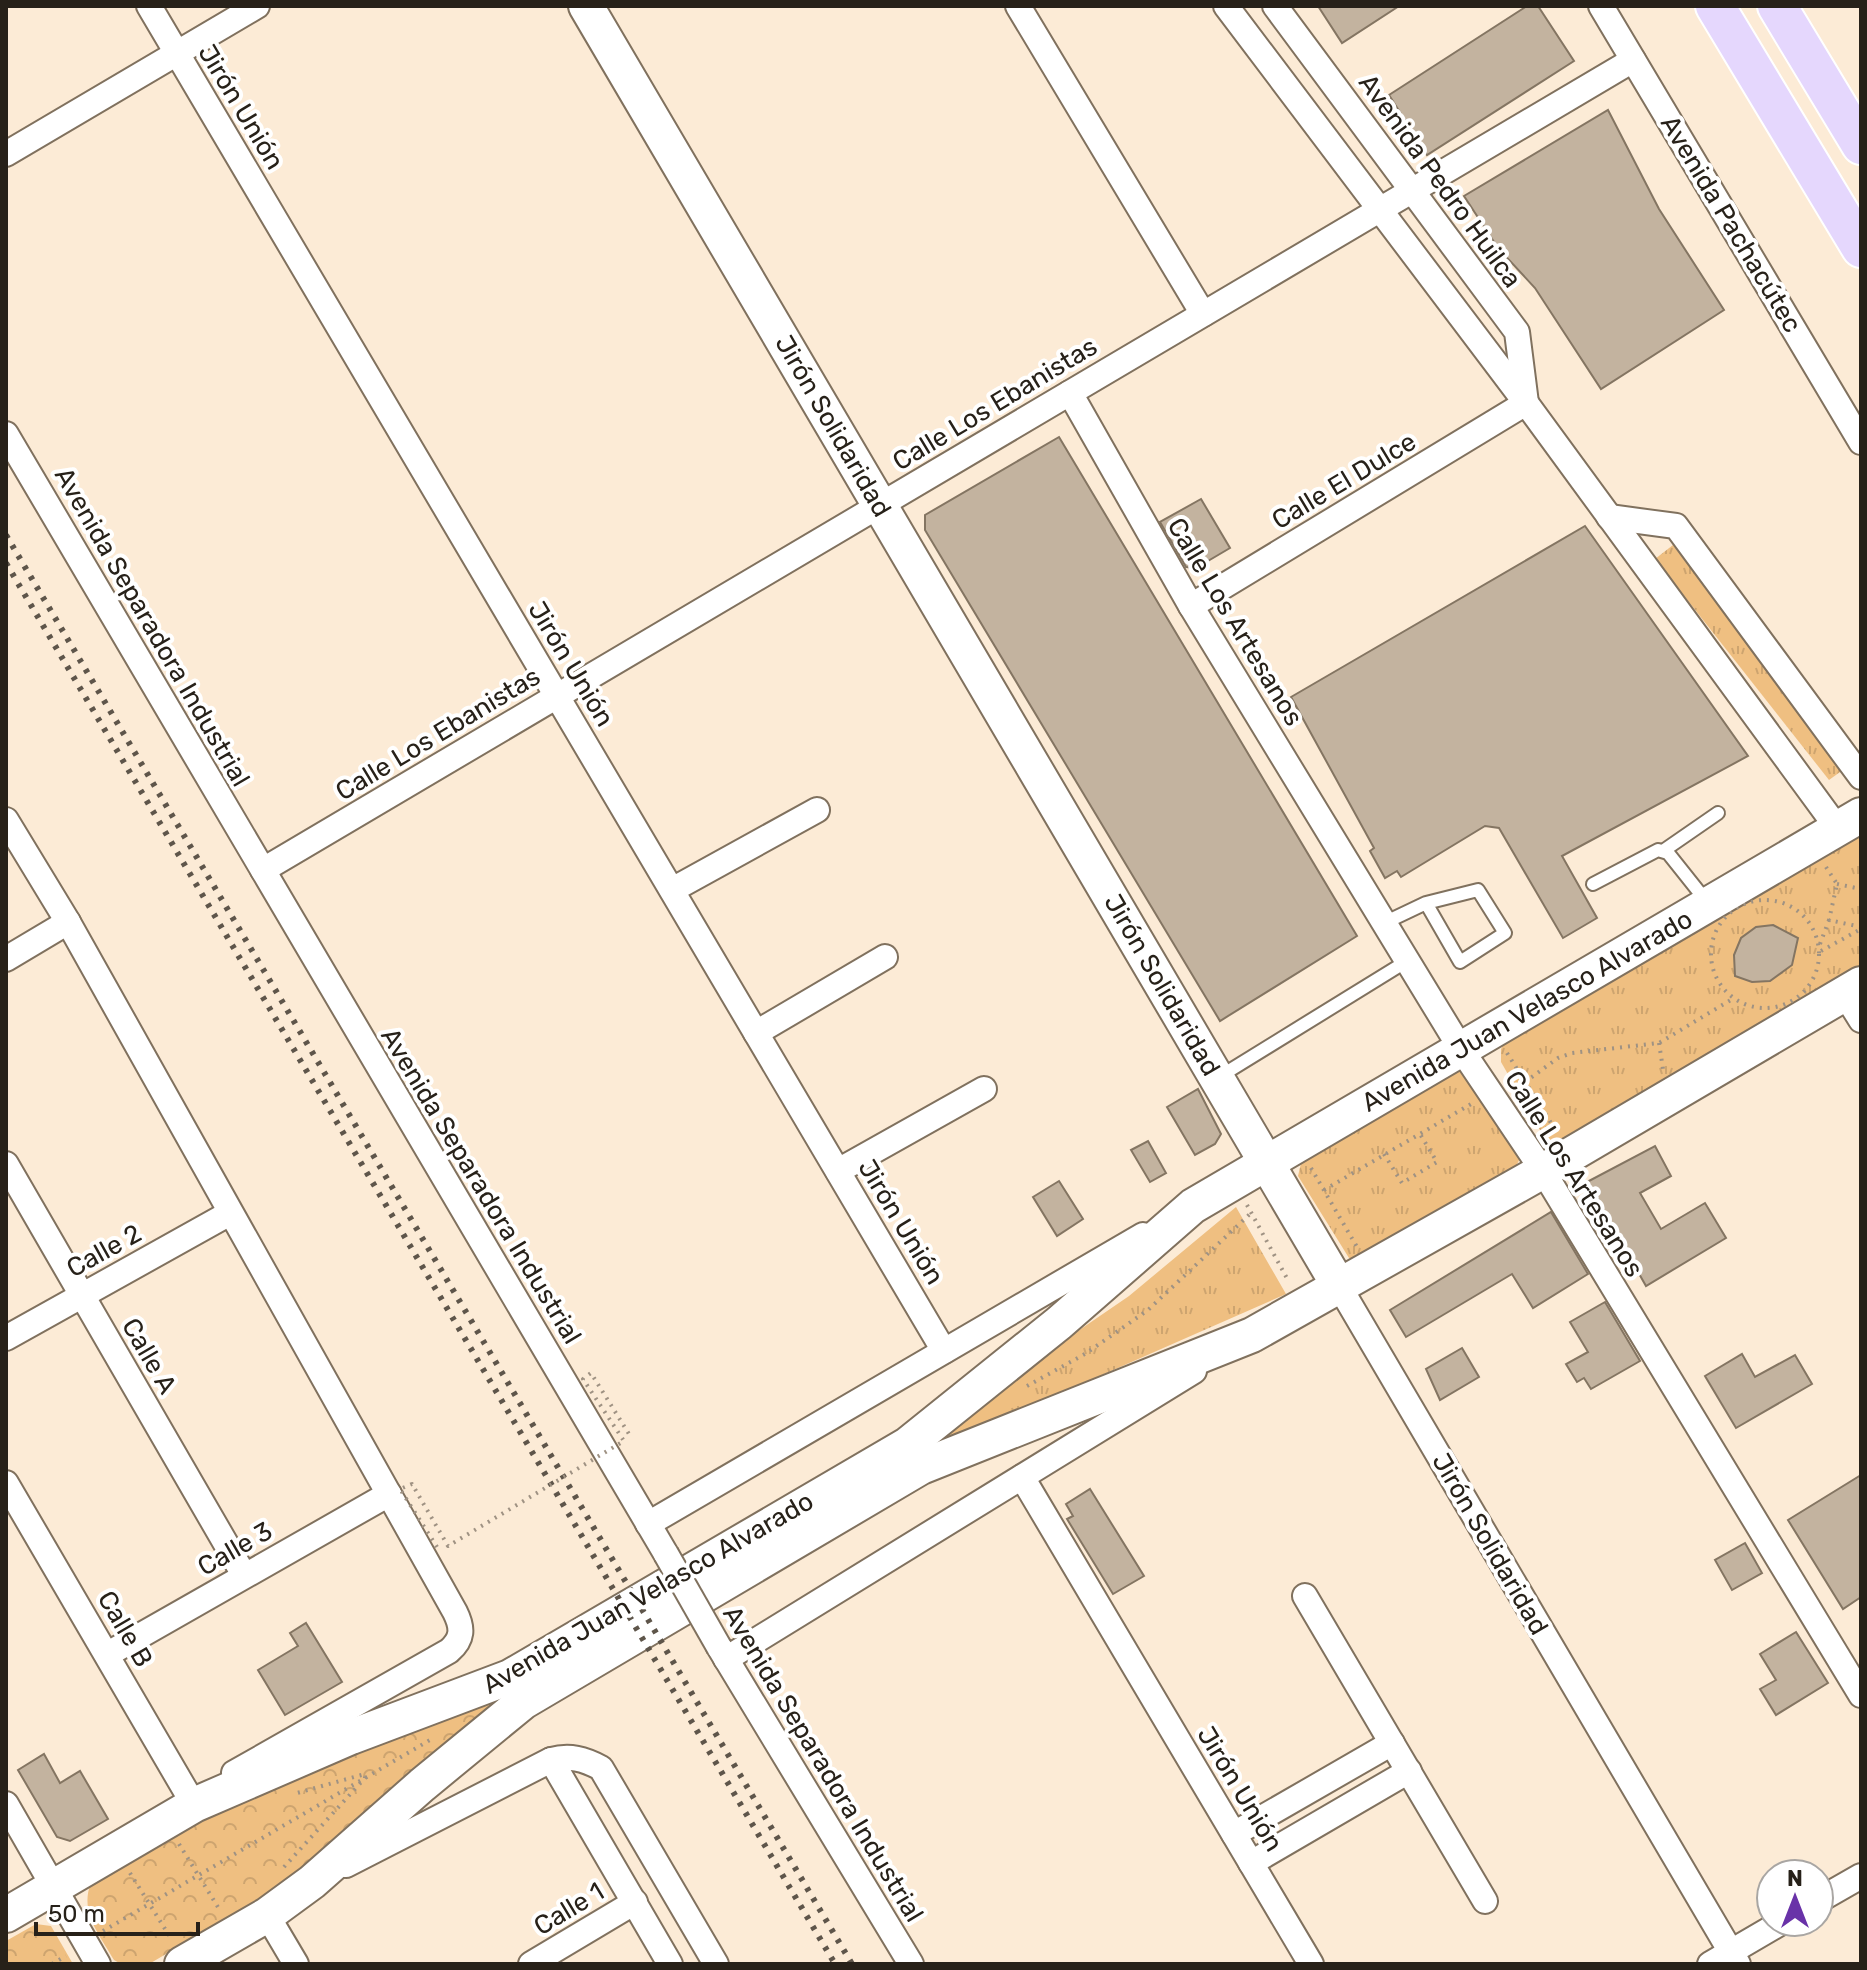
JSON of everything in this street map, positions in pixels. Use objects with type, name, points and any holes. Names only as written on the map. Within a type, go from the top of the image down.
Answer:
[{"type":"main road","name":"Jirón Solidaridad","points":[[586,6],[1339,1286]]},
{"type":"main road","points":[[1715,6],[1861,248]]},
{"type":"main road","points":[[1777,6],[1861,145]]},
{"type":"main road","name":"Avenida Juan Velasco Alvarado","points":[[6,1915],[183,1808],[351,1737],[510,1677],[907,1445],[1059,1323],[1193,1206],[1849,822]]},
{"type":"main road","name":"Avenida Juan Velasco Alvarado","points":[[184,1963],[267,1915],[296,1876],[422,1785],[523,1702],[908,1475],[1035,1420],[1252,1335],[1855,999]]},
{"type":"street","name":"Jirón Unión","points":[[149,6],[944,1351]]},
{"type":"street","points":[[6,154],[257,6]]},
{"type":"street","points":[[1018,6],[1203,314]]},
{"type":"street","points":[[1226,6],[1609,517],[1849,822]]},
{"type":"street","name":"Avenida Pedro Huilca","points":[[1275,6],[1517,332],[1526,403]]},
{"type":"street","name":"Avenida Pachacútec","points":[[1601,6],[1861,442]]},
{"type":"street","name":"Calle Los Ebanistas","points":[[263,870],[1633,60]]},
{"type":"street","name":"Calle Los Artesanos","points":[[1070,393],[1191,606],[1461,1049],[1557,1163],[1861,1695]]},
{"type":"street","name":"Calle El Dulce","points":[[1191,606],[1526,403]]},
{"type":"street","name":"Avenida Separadora Industrial","points":[[6,434],[722,1653],[911,1964]]},
{"type":"street","points":[[1609,517],[1676,526],[1861,777]]},
{"type":"street","points":[[672,890],[817,810]]},
{"type":"street","points":[[6,820],[68,922],[389,1494]]},
{"type":"street","points":[[6,959],[68,922]]},
{"type":"street","points":[[756,1033],[885,957]]},
{"type":"street","points":[[838,1171],[984,1089]]},
{"type":"street","name":"Calle A","points":[[6,1164],[244,1575]]},
{"type":"street","name":"Avenida Juan Velasco Alvarado","points":[[648,1524],[1193,1206]]},
{"type":"street","name":"Calle 2","points":[[6,1338],[230,1213]]},
{"type":"street","name":"Jirón Solidaridad","points":[[1339,1286],[1726,1960]]},
{"type":"street","name":"Avenida Juan Velasco Alvarado","points":[[722,1653],[1022,1477],[1252,1335]]},
{"type":"street","name":"Jirón Unión","points":[[1022,1477],[1311,1964]]},
{"type":"street","name":"Calle B","points":[[6,1483],[16,1522],[108,1654],[183,1808]]},
{"type":"street","name":"Avenida Juan Velasco Alvarado","points":[[183,1808],[449,1651],[461,1635],[455,1612],[389,1494]]},
{"type":"street","name":"Calle 3","points":[[108,1654],[389,1494]]},
{"type":"street","points":[[1305,1596],[1485,1901]]},
{"type":"street","points":[[1234,1834],[1392,1743]]},
{"type":"street","points":[[670,1964],[551,1760],[576,1758],[601,1768],[716,1964]]},
{"type":"street","name":"Avenida Juan Velasco Alvarado","points":[[296,1876],[551,1760]]},
{"type":"street","points":[[1251,1863],[1409,1771]]},
{"type":"street","points":[[6,1804],[98,1964]]},
{"type":"street","points":[[1835,1891],[1861,1876]]},
{"type":"street","name":"Calle 1","points":[[531,1964],[635,1902]]},
{"type":"street","points":[[267,1915],[296,1964]]},
{"type":"street","points":[[1726,1960],[1758,1938]]},
{"type":"lane","points":[[1663,851],[1718,813]]},
{"type":"lane","points":[[1593,884],[1658,850],[1668,853],[1709,905]]},
{"type":"lane","points":[[1384,923],[1426,903],[1478,890],[1505,933],[1460,962],[1426,903]]},
{"type":"lane","points":[[1217,1079],[1407,961]]},
{"type":"path","points":[[1820,949],[1815,932],[1797,909],[1769,899],[1740,906],[1719,925],[1711,952],[1716,978],[1734,998],[1760,1008],[1788,1003],[1809,986],[1816,975],[1837,884],[1861,889]]},
{"type":"path","points":[[1829,920],[1861,928]]},
{"type":"path","points":[[1820,949],[1861,928]]},
{"type":"path","points":[[1525,1082],[1558,1058],[1572,1053],[1659,1043],[1734,998]]},
{"type":"path","points":[[1493,1031],[1525,1082],[1557,1163]]},
{"type":"path","points":[[1324,1190],[1473,1103]]},
{"type":"path","points":[[1384,1154],[1402,1183],[1437,1162],[1420,1134]]},
{"type":"path","points":[[1298,1145],[1370,1269]]},
{"type":"path","points":[[1234,1182],[1303,1306]]},
{"type":"path","points":[[437,1547],[400,1489],[412,1484],[448,1546],[624,1441],[583,1379],[591,1373],[629,1434]]},
{"type":"path","points":[[97,1935],[441,1734]]},
{"type":"path","points":[[290,1795],[365,1774],[365,1778]]},
{"type":"path","points":[[296,1876],[365,1778]]},
{"type":"path","points":[[183,1808],[198,1876],[234,1934]]},
{"type":"path","points":[[116,1850],[184,1963]]},
{"type":"path","points":[[59,1944],[70,1964]]},
{"type":"path","points":[[52,1964],[66,1956]]},
{"type":"green space","points":[[1673,545],[1847,767],[1829,780],[1655,559]]},
{"type":"green space","points":[[1861,829],[1861,971],[1556,1144],[1545,1139],[1501,1062],[1501,1049],[1508,1036]]},
{"type":"green space","points":[[1465,1068],[1521,1156],[1512,1175],[1361,1260],[1349,1258],[1298,1176],[1302,1159],[1448,1070]]},
{"type":"green space","points":[[1236,1207],[1286,1294],[895,1466],[1008,1379],[1129,1296]]},
{"type":"green space","points":[[501,1699],[304,1873],[149,1964],[121,1964],[114,1960],[89,1914],[91,1883],[204,1817],[357,1749]]},
{"type":"green space","points":[[36,1924],[51,1926],[73,1964],[6,1964],[6,1941]]},
{"type":"building","points":[[1318,6],[1399,6],[1342,43]]},
{"type":"building","points":[[1527,6],[1538,6],[1574,61],[1427,155],[1389,95]]},
{"type":"building","points":[[1608,110],[1659,209],[1724,310],[1601,389],[1535,288],[1498,248],[1464,196]]},
{"type":"building","points":[[1059,437],[1357,936],[1220,1021],[925,530],[925,515]]},
{"type":"building","points":[[1201,499],[1230,548],[1196,568],[1186,567],[1160,522]]},
{"type":"building","points":[[1585,526],[1748,756],[1562,856],[1597,918],[1563,938],[1499,828],[1485,826],[1401,877],[1397,871],[1385,878],[1370,851],[1374,848],[1291,697]]},
{"type":"building","points":[[1773,925],[1798,938],[1792,965],[1770,981],[1752,982],[1735,976],[1734,955],[1741,938],[1756,927]]},
{"type":"building","points":[[1198,1089],[1221,1134],[1215,1144],[1195,1155],[1167,1107]]},
{"type":"building","points":[[1148,1141],[1166,1173],[1150,1182],[1131,1150]]},
{"type":"building","points":[[1655,1146],[1671,1176],[1640,1193],[1661,1229],[1705,1203],[1726,1238],[1646,1286],[1587,1182]]},
{"type":"building","points":[[1059,1181],[1083,1219],[1057,1236],[1033,1197]]},
{"type":"building","points":[[1551,1212],[1588,1274],[1533,1308],[1512,1274],[1406,1337],[1390,1310]]},
{"type":"building","points":[[1605,1302],[1640,1361],[1591,1389],[1584,1378],[1577,1382],[1566,1364],[1588,1352],[1570,1322]]},
{"type":"building","points":[[1462,1348],[1479,1377],[1440,1400],[1426,1369]]},
{"type":"building","points":[[1742,1354],[1755,1377],[1795,1355],[1812,1384],[1736,1428],[1705,1376]]},
{"type":"building","points":[[1861,1475],[1861,1597],[1843,1609],[1788,1520]]},
{"type":"building","points":[[1090,1489],[1144,1576],[1113,1594],[1067,1519],[1073,1516],[1066,1504]]},
{"type":"building","points":[[1745,1543],[1762,1573],[1732,1590],[1715,1560]]},
{"type":"building","points":[[306,1623],[342,1682],[285,1715],[258,1670],[298,1646],[290,1633]]},
{"type":"building","points":[[1796,1632],[1828,1683],[1776,1715],[1760,1689],[1776,1680],[1760,1654]]},
{"type":"building","points":[[44,1754],[60,1783],[80,1771],[108,1819],[70,1841],[57,1837],[18,1770]]},
{"type":"railway","points":[[6,535],[852,1964]]},
{"type":"railway","points":[[6,563],[835,1964]]}]
